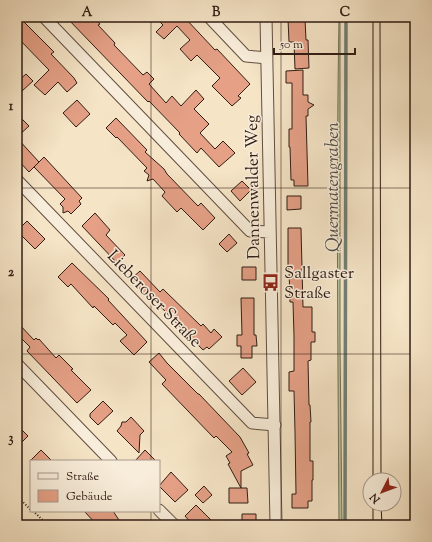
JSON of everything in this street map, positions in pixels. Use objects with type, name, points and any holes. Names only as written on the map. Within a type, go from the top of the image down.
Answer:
[{"type":"street","points":[[44,17],[250,231],[270,232]]},
{"type":"street","points":[[209,17],[246,56],[266,58]]},
{"type":"street","name":"Dannenwalder Weg","points":[[266,17],[276,525]]},
{"type":"street","name":"Lieberoser Straße","points":[[17,180],[252,424],[275,425]]},
{"type":"street","points":[[17,364],[110,460]]},
{"type":"street","points":[[160,511],[174,525]]},
{"type":"path","points":[[17,496],[30,508]]},
{"type":"path","points":[[34,512],[48,525]]},
{"type":"green space","points":[[340,17],[340,344],[342,525],[339,525]]},
{"type":"building","points":[[17,17],[19,17],[54,52],[51,54],[74,78],[77,83],[67,92],[58,82],[45,95],[34,85],[49,70],[17,37]]},
{"type":"building","points":[[66,17],[94,17],[100,24],[98,25],[115,43],[114,45],[143,75],[147,72],[154,79],[149,84],[166,103],[172,96],[181,106],[196,90],[204,99],[194,109],[209,124],[200,133],[215,149],[223,141],[235,153],[219,167],[201,148],[197,153],[179,134],[180,133]]},
{"type":"building","points":[[163,17],[186,17],[185,18],[215,50],[217,49],[250,84],[238,96],[241,98],[232,106],[212,86],[220,78],[197,55],[191,61],[180,49],[190,40],[177,26],[164,39],[156,32],[163,25],[159,21]]},
{"type":"building","points":[[288,19],[305,19],[306,40],[308,40],[309,68],[295,69],[294,42],[289,42]]},
{"type":"building","points":[[303,70],[303,95],[308,95],[308,102],[314,105],[308,109],[308,116],[306,116],[308,186],[294,186],[294,180],[291,180],[289,147],[289,129],[292,129],[292,83],[286,83],[286,71]]},
{"type":"building","points":[[26,74],[33,81],[22,91],[17,86],[17,82]]},
{"type":"building","points":[[77,100],[90,114],[76,127],[63,113]]},
{"type":"building","points":[[17,114],[29,126],[17,137]]},
{"type":"building","points":[[116,118],[147,150],[145,152],[164,169],[198,206],[201,203],[215,218],[203,230],[181,208],[177,212],[162,196],[165,192],[153,179],[147,181],[149,175],[144,171],[147,168],[117,137],[116,138],[106,128]]},
{"type":"building","points":[[17,138],[39,162],[29,172],[17,159]]},
{"type":"building","points":[[44,157],[82,198],[79,201],[81,204],[71,214],[68,211],[63,213],[63,207],[60,204],[65,199],[34,167]]},
{"type":"building","points":[[242,181],[251,190],[240,201],[231,191]]},
{"type":"building","points":[[287,196],[301,196],[301,209],[287,210]]},
{"type":"building","points":[[95,213],[110,230],[106,235],[125,255],[117,263],[82,226]]},
{"type":"building","points":[[27,221],[45,239],[35,249],[17,231]]},
{"type":"building","points":[[288,228],[301,228],[303,307],[312,307],[312,332],[315,332],[315,342],[311,342],[311,360],[308,361],[311,422],[310,461],[313,461],[313,480],[312,501],[308,501],[308,508],[292,508],[292,494],[296,494],[295,432],[294,391],[289,391],[289,372],[294,371],[294,336],[293,302],[290,302],[288,269]]},
{"type":"building","points":[[229,234],[237,243],[227,252],[219,244]]},
{"type":"building","points":[[72,263],[109,299],[108,300],[147,342],[134,355],[120,341],[127,335],[115,323],[113,325],[94,306],[93,308],[71,284],[68,287],[58,277]]},
{"type":"building","points":[[242,267],[256,267],[256,280],[242,280]]},
{"type":"building","points":[[140,271],[160,292],[163,289],[201,326],[203,324],[211,333],[214,329],[222,337],[209,349],[207,347],[203,350],[150,296],[148,298],[131,279]]},
{"type":"building","points":[[241,298],[254,298],[254,335],[256,335],[257,346],[252,346],[252,358],[241,358],[241,346],[237,346],[237,335],[242,335]]},
{"type":"building","points":[[17,322],[34,340],[36,338],[38,340],[39,339],[56,358],[59,355],[73,369],[71,370],[91,390],[77,403],[27,351],[30,347],[17,334]]},
{"type":"building","points":[[159,353],[240,437],[249,453],[247,454],[253,465],[241,471],[241,488],[228,464],[230,463],[226,456],[232,452],[216,436],[214,438],[162,384],[166,380],[149,362]]},
{"type":"building","points":[[243,368],[256,382],[242,395],[229,381]]},
{"type":"building","points":[[103,401],[113,411],[98,425],[90,417],[90,414]]},
{"type":"building","points":[[131,417],[144,431],[140,435],[139,453],[117,431],[122,422],[126,422]]},
{"type":"building","points":[[17,425],[28,436],[17,447]]},
{"type":"building","points":[[41,450],[51,460],[31,460]]},
{"type":"building","points":[[145,450],[155,460],[136,460]]},
{"type":"building","points":[[171,472],[188,490],[175,502],[160,487],[160,485]]},
{"type":"building","points":[[204,486],[212,495],[203,503],[195,495]]},
{"type":"building","points":[[229,488],[247,488],[248,503],[229,503]]},
{"type":"building","points":[[196,505],[216,525],[193,525],[185,516]]},
{"type":"building","points":[[85,512],[114,512],[119,520],[115,525],[97,525]]},
{"type":"building","points":[[242,514],[256,514],[256,525],[242,525]]},
{"type":"waterway","name":"Quermatengraben","points":[[345,525],[346,17]]},
{"type":"tram line","points":[[373,17],[373,472]]},
{"type":"tram line","points":[[380,17],[381,472]]},
{"type":"tram line","points":[[373,512],[373,525]]},
{"type":"tram line","points":[[381,512],[382,525]]},
{"type":"place","name":"Sallgaster Straße","points":[[271,282]]}]
